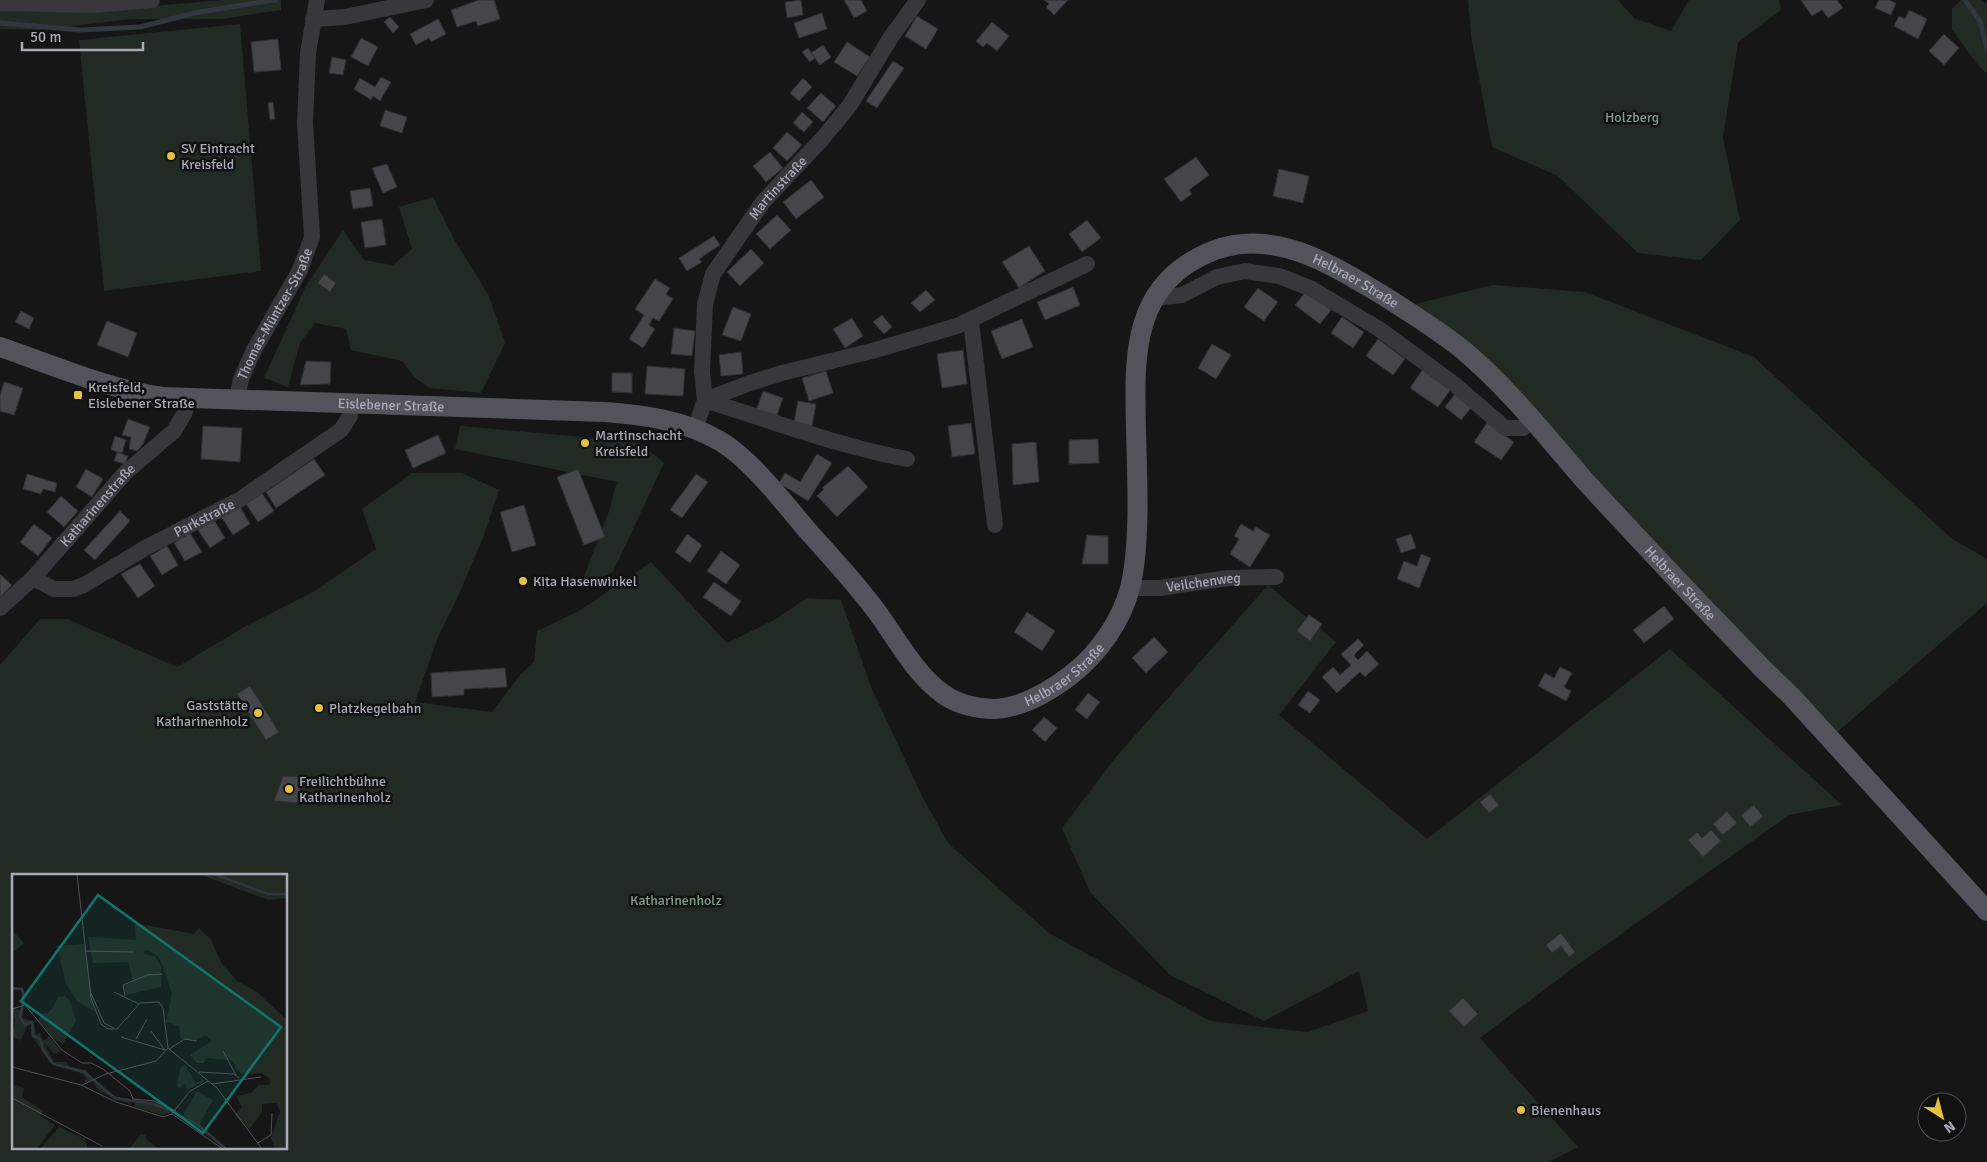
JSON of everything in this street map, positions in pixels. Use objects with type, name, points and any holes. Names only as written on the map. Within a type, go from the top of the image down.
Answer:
[{"type":"main road","name":"Helbraer Straße","points":[[768,485],[860,591],[930,682],[944,694],[961,703],[984,708],[1008,707],[1035,697],[1064,680],[1086,662],[1106,639],[1124,605],[1130,588],[1135,552],[1136,513],[1135,363],[1141,329],[1154,298],[1165,282],[1180,268],[1222,248],[1255,244],[1296,250],[1344,272],[1403,307],[1436,330],[1481,366],[1534,420],[1581,476],[1638,538],[1833,741],[1865,779],[1987,911]]},
{"type":"main road","name":"Eislebener Straße","points":[[0,347],[139,394],[189,398],[626,414],[666,420],[696,429],[729,447],[768,485]]},
{"type":"street","points":[[0,4],[91,5],[152,0]]},
{"type":"street","name":"Thomas-Müntzer-Straße","points":[[237,399],[241,379],[254,350],[300,270],[312,237],[305,123],[308,53],[316,8],[345,17],[426,0]]},
{"type":"street","name":"Martinstraße","points":[[696,429],[705,400],[702,372],[705,304],[713,274],[763,202],[823,138],[850,105],[891,37],[918,0]]},
{"type":"street","points":[[705,400],[782,373],[920,338],[971,321],[1087,264]]},
{"type":"street","name":"Helbraer Straße","points":[[1154,298],[1182,295],[1217,277],[1245,271],[1279,276],[1312,289],[1378,329],[1454,384],[1505,428],[1523,428],[1534,420]]},
{"type":"street","points":[[971,321],[995,525]]},
{"type":"street","name":"Katharinenstraße","points":[[0,608],[33,578],[126,472],[174,431],[184,414],[189,398]]},
{"type":"street","points":[[705,400],[841,443],[907,458]]},
{"type":"street","name":"Parkstraße","points":[[33,578],[54,589],[73,589],[84,585],[144,548],[239,500],[312,448],[341,430],[350,416],[351,403]]},
{"type":"street","name":"Veilchenweg","points":[[1130,588],[1159,588],[1228,578],[1276,577]]},
{"type":"green space","points":[[223,0],[281,0],[281,10],[222,19],[132,19],[38,30],[0,29],[0,11],[107,10]]},
{"type":"green space","name":"Holzberg","points":[[1468,0],[1618,0],[1634,18],[1671,31],[1689,0],[1779,0],[1781,10],[1738,42],[1723,138],[1740,220],[1701,260],[1638,253],[1558,176],[1492,147],[1471,36]]},
{"type":"green space","points":[[1961,0],[1981,0],[1987,4],[1987,74],[1952,30],[1952,9]]},
{"type":"green space","name":"SV Eintracht Kreisfeld","points":[[240,24],[261,271],[104,291],[79,40]]},
{"type":"green space","points":[[433,197],[454,239],[489,296],[505,343],[481,393],[430,388],[414,377],[402,361],[351,350],[346,329],[315,323],[300,343],[288,387],[264,378],[305,288],[343,230],[364,260],[393,265],[412,249],[399,207]]},
{"type":"green space","points":[[1493,285],[1585,292],[1754,357],[1951,538],[1987,559],[1987,603],[1835,734],[1534,420],[1403,307]]},
{"type":"green space","points":[[460,426],[607,439],[636,439],[664,463],[613,572],[587,584],[584,576],[608,514],[617,482],[455,449]]},
{"type":"green space","name":"Katharinenholz","points":[[412,473],[462,473],[499,490],[483,538],[438,637],[415,702],[492,712],[520,675],[534,662],[537,631],[579,611],[651,562],[727,643],[776,619],[807,598],[841,600],[871,687],[922,796],[948,843],[1049,933],[1210,1021],[1308,1032],[1368,1011],[1359,971],[1264,1021],[1170,975],[1090,892],[1062,828],[1115,758],[1268,585],[1336,642],[1279,715],[1427,839],[1670,649],[1842,805],[1789,815],[1569,971],[1480,1038],[1578,1147],[1549,1162],[0,1162],[0,665],[40,619],[67,619],[177,667],[246,626],[315,591],[376,549],[362,509]]},
{"type":"building","points":[[479,0],[494,0],[500,19],[478,26],[476,21],[457,27],[451,10]]},
{"type":"building","points":[[801,0],[803,15],[787,18],[785,2]]},
{"type":"building","points":[[844,0],[861,0],[867,11],[854,18]]},
{"type":"building","points":[[1045,0],[1068,0],[1054,15],[1046,7],[1049,4]]},
{"type":"building","points":[[1801,0],[1837,0],[1843,8],[1828,18],[1822,10],[1812,16]]},
{"type":"building","points":[[1879,0],[1889,0],[1896,3],[1891,15],[1875,8]]},
{"type":"building","points":[[1909,10],[1927,19],[1918,39],[1894,26],[1899,16],[1905,19]]},
{"type":"building","points":[[822,13],[827,29],[799,38],[794,23]]},
{"type":"building","points":[[917,16],[938,29],[926,49],[905,36]]},
{"type":"building","points":[[390,17],[399,27],[393,33],[384,22]]},
{"type":"building","points":[[438,19],[446,34],[431,42],[429,38],[416,45],[410,34]]},
{"type":"building","points":[[992,22],[1009,36],[997,51],[987,43],[983,47],[976,41]]},
{"type":"building","points":[[1944,34],[1959,48],[1944,65],[1929,51]]},
{"type":"building","points":[[361,38],[378,47],[368,66],[351,57]]},
{"type":"building","points":[[278,39],[281,70],[254,72],[251,42]]},
{"type":"building","points":[[847,42],[870,57],[857,76],[834,62]]},
{"type":"building","points":[[823,45],[831,57],[820,65],[811,53]]},
{"type":"building","points":[[808,48],[815,58],[810,62],[802,52]]},
{"type":"building","points":[[332,57],[346,60],[343,75],[329,73]]},
{"type":"building","points":[[893,61],[904,68],[877,108],[866,101]]},
{"type":"building","points":[[381,77],[391,82],[380,101],[373,96],[371,100],[354,89],[360,78],[375,87]]},
{"type":"building","points":[[803,78],[812,87],[799,101],[790,93]]},
{"type":"building","points":[[821,93],[836,106],[823,122],[807,108]]},
{"type":"building","points":[[273,102],[275,119],[270,120],[268,103]]},
{"type":"building","points":[[385,110],[407,117],[402,133],[380,126]]},
{"type":"building","points":[[802,112],[813,122],[804,132],[793,123]]},
{"type":"building","points":[[787,132],[802,145],[787,161],[773,148]]},
{"type":"building","points":[[770,152],[783,168],[766,182],[753,166]]},
{"type":"building","points":[[1196,157],[1209,175],[1189,190],[1192,194],[1181,202],[1164,179]]},
{"type":"building","points":[[387,164],[397,187],[383,193],[372,168]]},
{"type":"building","points":[[1279,169],[1309,176],[1303,203],[1273,196]]},
{"type":"building","points":[[811,180],[824,197],[796,219],[783,202]]},
{"type":"building","points":[[370,188],[373,206],[353,209],[350,191]]},
{"type":"building","points":[[777,215],[791,230],[770,249],[756,234]]},
{"type":"building","points":[[382,219],[386,245],[365,248],[361,222]]},
{"type":"building","points":[[1087,220],[1101,238],[1082,252],[1069,234]]},
{"type":"building","points":[[714,236],[720,245],[699,259],[702,262],[687,271],[679,258]]},
{"type":"building","points":[[1029,246],[1045,271],[1019,288],[1002,262]]},
{"type":"building","points":[[751,249],[764,263],[740,286],[727,272]]},
{"type":"building","points":[[324,274],[336,283],[330,292],[318,283]]},
{"type":"building","points":[[655,279],[670,288],[666,294],[673,299],[659,321],[653,318],[649,325],[655,329],[643,348],[629,339],[644,315],[635,309]]},
{"type":"building","points":[[1073,287],[1080,305],[1045,320],[1037,302]]},
{"type":"building","points":[[1258,288],[1278,302],[1264,321],[1244,307]]},
{"type":"building","points":[[926,290],[935,300],[920,312],[911,303]]},
{"type":"building","points":[[1306,291],[1331,310],[1320,324],[1295,305]]},
{"type":"building","points":[[733,307],[751,314],[741,341],[722,335]]},
{"type":"building","points":[[21,311],[34,318],[29,329],[15,322]]},
{"type":"building","points":[[882,315],[892,327],[884,334],[873,322]]},
{"type":"building","points":[[1342,317],[1364,332],[1353,348],[1331,333]]},
{"type":"building","points":[[852,318],[863,336],[845,348],[833,329]]},
{"type":"building","points":[[1022,319],[1033,347],[1002,359],[991,331]]},
{"type":"building","points":[[107,321],[137,333],[128,357],[97,345]]},
{"type":"building","points":[[674,328],[695,331],[692,356],[671,354]]},
{"type":"building","points":[[1378,339],[1405,359],[1393,375],[1366,356]]},
{"type":"building","points":[[1212,344],[1231,355],[1216,379],[1198,368]]},
{"type":"building","points":[[963,350],[967,384],[942,388],[937,354]]},
{"type":"building","points":[[741,352],[743,374],[721,376],[719,355]]},
{"type":"building","points":[[306,361],[331,362],[330,384],[300,385]]},
{"type":"building","points":[[647,366],[685,369],[683,396],[645,394]]},
{"type":"building","points":[[1423,369],[1451,389],[1438,407],[1410,388]]},
{"type":"building","points":[[826,371],[833,393],[809,401],[802,378]]},
{"type":"building","points":[[612,373],[632,373],[632,393],[612,392]]},
{"type":"building","points":[[4,382],[23,388],[14,415],[0,411],[0,395]]},
{"type":"building","points":[[763,391],[783,398],[776,418],[756,411]]},
{"type":"building","points":[[1455,394],[1471,408],[1461,420],[1445,407]]},
{"type":"building","points":[[798,401],[816,404],[812,426],[794,422]]},
{"type":"building","points":[[128,419],[150,427],[143,444],[137,451],[129,449],[131,437],[122,435]]},
{"type":"building","points":[[971,423],[975,454],[952,457],[948,426]]},
{"type":"building","points":[[1487,423],[1514,442],[1501,460],[1474,442]]},
{"type":"building","points":[[203,426],[242,428],[240,462],[201,459]]},
{"type":"building","points":[[438,435],[446,453],[413,468],[405,450]]},
{"type":"building","points":[[115,436],[126,440],[122,453],[111,450]]},
{"type":"building","points":[[1098,439],[1099,463],[1069,464],[1069,440]]},
{"type":"building","points":[[1036,442],[1039,482],[1013,485],[1012,444]]},
{"type":"building","points":[[117,452],[128,456],[125,464],[114,461]]},
{"type":"building","points":[[817,454],[832,463],[808,501],[779,483],[785,473],[800,482]]},
{"type":"building","points":[[314,459],[325,475],[276,508],[266,492]]},
{"type":"building","points":[[848,466],[868,487],[837,517],[817,496],[824,489],[822,488]]},
{"type":"building","points":[[86,469],[103,479],[92,497],[76,487]]},
{"type":"building","points":[[578,469],[605,537],[584,545],[557,477]]},
{"type":"building","points":[[27,474],[57,483],[55,492],[43,489],[41,494],[23,489]]},
{"type":"building","points":[[696,474],[708,482],[682,518],[670,510]]},
{"type":"building","points":[[262,493],[274,511],[258,522],[246,504]]},
{"type":"building","points":[[61,496],[78,511],[64,527],[47,512]]},
{"type":"building","points":[[239,505],[250,524],[233,535],[221,516]]},
{"type":"building","points":[[524,505],[536,545],[512,552],[500,512]]},
{"type":"building","points":[[120,511],[130,521],[95,560],[84,550]]},
{"type":"building","points":[[214,520],[225,538],[210,548],[198,530]]},
{"type":"building","points":[[34,524],[52,538],[38,556],[20,542]]},
{"type":"building","points":[[1241,524],[1253,531],[1256,527],[1270,535],[1250,567],[1230,554],[1239,539],[1234,536]]},
{"type":"building","points":[[190,533],[202,552],[185,561],[174,543]]},
{"type":"building","points":[[687,534],[702,545],[690,563],[675,552]]},
{"type":"building","points":[[1411,534],[1416,548],[1401,553],[1396,539]]},
{"type":"building","points":[[1087,535],[1108,536],[1108,564],[1082,564]]},
{"type":"building","points":[[167,546],[178,565],[162,575],[150,556]]},
{"type":"building","points":[[721,551],[740,565],[726,584],[707,571]]},
{"type":"building","points":[[1421,554],[1431,558],[1419,588],[1397,579],[1404,561],[1417,566]]},
{"type":"building","points":[[140,564],[155,586],[138,598],[121,574]]},
{"type":"building","points":[[0,574],[12,585],[0,597]]},
{"type":"building","points":[[714,582],[741,601],[731,616],[703,597]]},
{"type":"building","points":[[1664,606],[1674,619],[1644,643],[1633,630]]},
{"type":"building","points":[[1027,612],[1055,631],[1042,651],[1014,632]]},
{"type":"building","points":[[1309,615],[1322,624],[1310,641],[1297,631]]},
{"type":"building","points":[[1154,637],[1168,652],[1146,673],[1132,658]]},
{"type":"building","points":[[1358,639],[1364,645],[1354,655],[1358,660],[1367,651],[1379,664],[1365,677],[1360,672],[1337,693],[1322,677],[1333,667],[1340,675],[1351,665],[1341,654]]},
{"type":"building","points":[[1560,667],[1572,673],[1564,687],[1571,691],[1566,701],[1538,686],[1545,673],[1554,678]]},
{"type":"building","points":[[505,668],[507,687],[464,689],[464,695],[432,697],[431,673]]},
{"type":"building","name":"Gaststätte Katharinenholz","points":[[250,686],[279,732],[266,740],[237,694]]},
{"type":"building","points":[[1308,691],[1320,700],[1310,713],[1298,705]]},
{"type":"building","points":[[1088,693],[1100,702],[1087,719],[1075,710]]},
{"type":"building","points":[[1044,717],[1057,728],[1045,742],[1032,730]]},
{"type":"building","name":"Freilichtbühne Katharinenholz","points":[[283,776],[300,777],[301,803],[274,801]]},
{"type":"building","points":[[1490,794],[1499,805],[1489,813],[1480,802]]},
{"type":"building","points":[[1754,805],[1763,817],[1750,827],[1741,815]]},
{"type":"building","points":[[1727,811],[1737,823],[1723,835],[1713,824]]},
{"type":"building","points":[[1711,830],[1721,841],[1703,857],[1688,840],[1697,832],[1702,838]]},
{"type":"building","points":[[1561,933],[1575,952],[1569,957],[1561,946],[1552,953],[1546,945]]},
{"type":"building","points":[[1463,998],[1478,1014],[1464,1027],[1449,1011]]},
{"type":"building","name":"Bienenhaus","points":[[1524,1102],[1528,1109],[1518,1117],[1513,1111]]},
{"type":"waterway","points":[[0,23],[81,30],[140,27],[199,12],[275,0]]},
{"type":"waterway","points":[[1965,0],[1980,21],[1987,49]]},
{"type":"place","name":"SV Eintracht Kreisfeld","points":[[171,156]]},
{"type":"place","name":"Kreisfeld, Eislebener Straße","points":[[78,395]]},
{"type":"place","name":"Martinschacht Kreisfeld","points":[[585,443]]},
{"type":"place","name":"Kita Hasenwinkel","points":[[523,581]]},
{"type":"place","name":"Platzkegelbahn","points":[[319,708]]},
{"type":"place","name":"Gaststätte Katharinenholz","points":[[258,713]]},
{"type":"place","name":"Freilichtbühne Katharinenholz","points":[[289,789]]},
{"type":"place","name":"Bienenhaus","points":[[1521,1110]]}]
